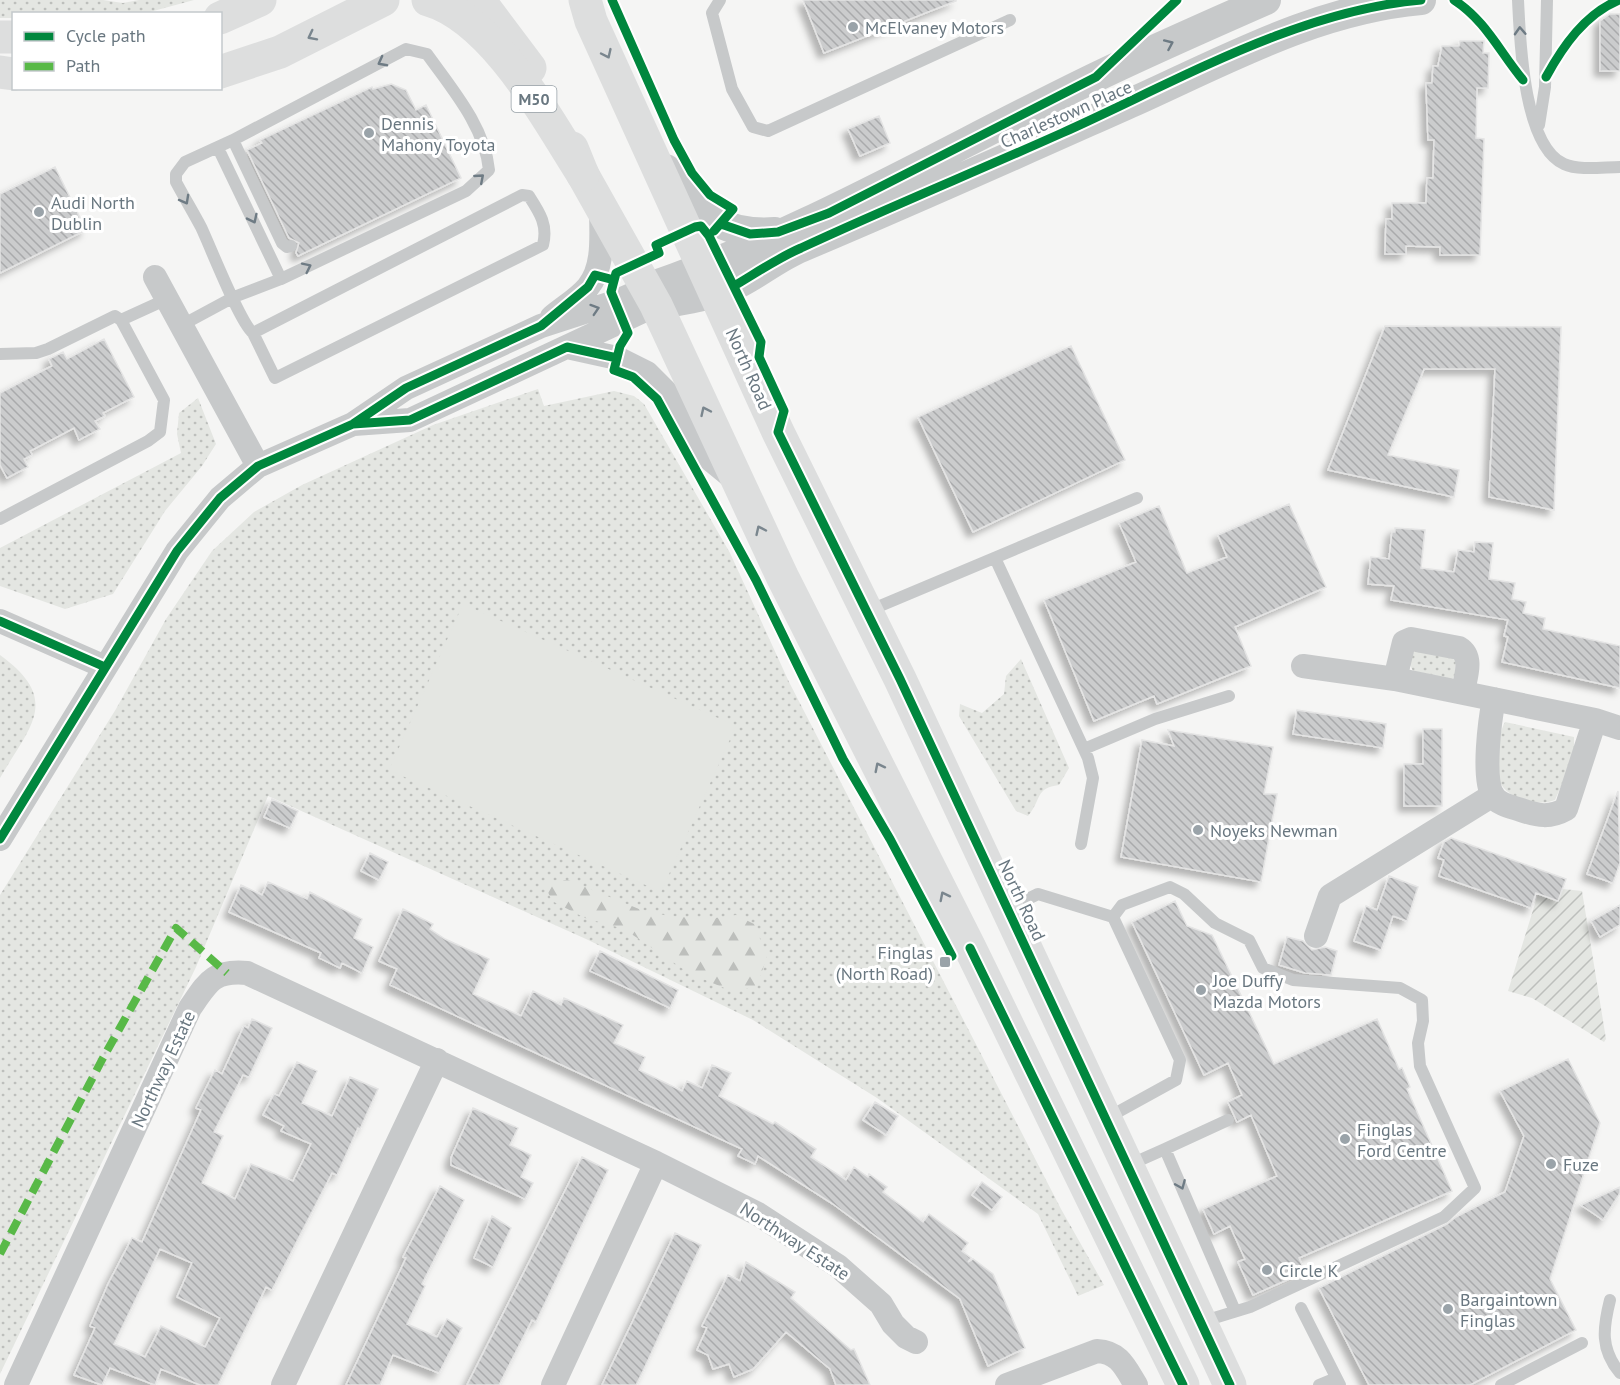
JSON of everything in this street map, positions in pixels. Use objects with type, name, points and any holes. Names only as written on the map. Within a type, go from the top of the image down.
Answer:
[{"type":"main road","points":[[222,17],[260,0]]},
{"type":"main road","points":[[222,71],[280,52],[383,0]]},
{"type":"main road","name":"M50","points":[[428,0],[447,5],[477,29],[511,67],[583,175]]},
{"type":"main road","points":[[479,0],[554,104],[583,175],[652,296],[782,576],[986,980],[1183,1385]]},
{"type":"main road","name":"North Road","points":[[585,0],[591,21],[778,432],[867,612],[1008,909],[1230,1385]]},
{"type":"street","name":"Charlestown Place","points":[[709,281],[829,213],[1096,76],[1266,0]]},
{"type":"street","name":"Charlestown Place","points":[[652,296],[709,281],[799,248],[1034,146],[1243,50],[1334,16],[1381,4],[1421,0]]},
{"type":"street","points":[[642,131],[676,185],[702,213],[729,228],[750,234],[778,232],[829,213]]},
{"type":"street","points":[[541,326],[588,287],[595,275],[600,259],[601,206]]},
{"type":"street","points":[[155,277],[258,466]]},
{"type":"street","points":[[0,839],[177,551],[220,498],[258,466],[353,424],[406,388],[541,326],[615,302],[652,296]]},
{"type":"street","points":[[353,424],[410,420],[567,347],[652,296]]},
{"type":"street","points":[[567,347],[617,358],[647,373],[670,396],[700,451],[738,483]]},
{"type":"street","points":[[0,621],[105,667]]},
{"type":"street","points":[[1395,679],[1404,642],[1411,639],[1459,648],[1465,652],[1468,659],[1463,692]]},
{"type":"street","points":[[1303,666],[1395,679],[1463,692],[1595,720],[1620,728]]},
{"type":"street","points":[[1494,699],[1490,718],[1489,780],[1493,795],[1499,803],[1538,816],[1548,816],[1566,809],[1595,720]]},
{"type":"street","points":[[1316,936],[1330,896],[1493,795]]},
{"type":"street","name":"Northway Estate","points":[[16,1385],[190,1008],[207,984],[218,974],[247,973],[656,1162],[758,1214],[838,1266],[881,1304],[893,1324],[906,1337],[916,1342]]},
{"type":"street","points":[[283,1385],[437,1060]]},
{"type":"street","points":[[553,1385],[656,1162]]},
{"type":"street","points":[[1007,1385],[1096,1351],[1108,1352],[1120,1359],[1136,1385]]},
{"type":"lane","points":[[720,0],[712,13],[732,89],[753,127],[768,131],[1010,20]]},
{"type":"lane","points":[[1096,76],[1178,0]]},
{"type":"lane","points":[[1454,0],[1485,25],[1500,51],[1523,80]]},
{"type":"lane","points":[[1518,0],[1523,80],[1538,129],[1548,149],[1566,165],[1620,167]]},
{"type":"lane","points":[[1538,129],[1546,77],[1547,0]]},
{"type":"lane","points":[[1546,77],[1560,51],[1577,32],[1604,6],[1619,0]]},
{"type":"lane","points":[[182,325],[234,297],[281,279],[465,191],[489,170],[487,148],[474,123],[427,54],[406,49],[218,148],[185,162],[176,174],[176,182],[234,297],[247,328],[253,333],[275,378],[543,245],[546,234],[544,219],[530,196],[522,195],[253,333]]},
{"type":"lane","points":[[233,140],[282,243],[287,247],[291,246]]},
{"type":"lane","points":[[218,148],[281,279]]},
{"type":"lane","points":[[121,320],[167,298]]},
{"type":"lane","points":[[0,354],[36,353],[115,316],[121,320],[164,400],[160,432],[148,441],[0,519]]},
{"type":"lane","points":[[867,612],[1137,498]]},
{"type":"lane","points":[[995,558],[1084,749],[1093,778],[1081,844]]},
{"type":"lane","points":[[1084,749],[1155,719],[1229,696]]},
{"type":"lane","points":[[1113,917],[1122,905],[1170,887],[1184,894],[1215,923],[1249,940],[1263,968],[1293,980],[1400,988],[1422,1000],[1424,1021],[1418,1043],[1420,1066],[1475,1188],[1444,1216],[1235,1311],[1202,1322]]},
{"type":"lane","points":[[1008,909],[1038,894],[1113,917],[1180,1059],[1176,1080],[1107,1118]]},
{"type":"lane","points":[[1129,1165],[1228,1120]]},
{"type":"lane","points":[[1165,1149],[1235,1311]]},
{"type":"lane","points":[[1610,1300],[1604,1326],[1608,1359],[1620,1373]]},
{"type":"lane","points":[[1301,1308],[1338,1381],[1318,1385]]},
{"type":"lane","points":[[1501,1385],[1582,1343]]},
{"type":"green space","points":[[0,0],[103,0],[123,3],[139,0],[194,0],[150,12],[12,12],[12,18],[0,18]]},
{"type":"green space","points":[[538,389],[544,406],[614,391],[634,396],[644,404],[730,553],[789,682],[1061,1209],[1104,1285],[1078,1296],[1038,1214],[877,1098],[753,1020],[586,939],[268,796],[196,967],[0,1374],[0,895],[116,709],[166,619],[212,551],[254,512],[302,485],[433,425]]},
{"type":"green space","points":[[198,398],[216,444],[202,466],[165,511],[113,594],[65,609],[0,586],[0,548],[181,453],[177,434],[179,413]]},
{"type":"green space","points":[[463,604],[736,726],[661,892],[389,770]]},
{"type":"green space","points":[[1420,650],[1450,657],[1456,661],[1455,676],[1452,679],[1413,671],[1409,663],[1412,653]]},
{"type":"green space","points":[[0,655],[19,671],[30,686],[35,700],[30,728],[0,778]]},
{"type":"green space","points":[[1021,659],[1069,768],[1059,785],[1051,786],[1042,792],[1028,816],[1016,811],[959,716],[960,704],[982,713],[1004,694],[1006,676]]},
{"type":"green space","points":[[1505,722],[1574,737],[1574,757],[1555,800],[1541,803],[1524,800],[1509,793],[1500,782],[1498,776],[1499,742]]},
{"type":"green space","points":[[568,880],[639,909],[668,916],[708,919],[736,915],[754,924],[767,956],[757,987],[729,990],[689,973],[624,929],[585,918],[552,901],[543,881]]},
{"type":"green space","points":[[1563,889],[1582,891],[1606,1039],[1604,1042],[1532,998],[1508,991],[1538,894],[1558,901]]},
{"type":"building","name":"McElvaney Motors","points":[[803,0],[956,0],[956,1],[824,53]]},
{"type":"building","points":[[1610,14],[1620,14],[1620,71],[1600,71],[1600,21]]},
{"type":"building","points":[[1460,41],[1484,41],[1483,53],[1489,53],[1488,88],[1477,88],[1476,138],[1484,139],[1480,255],[1440,255],[1440,247],[1406,246],[1406,254],[1385,254],[1386,219],[1392,219],[1392,203],[1426,203],[1427,178],[1433,178],[1434,140],[1428,140],[1426,83],[1432,83],[1433,66],[1438,66],[1442,46],[1459,46]]},
{"type":"building","points":[[391,84],[406,90],[416,110],[426,105],[461,178],[298,256],[296,253],[299,243],[289,238],[247,150],[262,143],[260,140],[372,87],[373,89]]},
{"type":"building","points":[[879,116],[890,143],[860,156],[848,129]]},
{"type":"building","name":"Audi North Dublin","points":[[55,167],[86,230],[0,273],[0,194]]},
{"type":"building","points":[[1385,326],[1561,327],[1554,510],[1489,497],[1495,369],[1424,369],[1388,455],[1459,470],[1454,497],[1328,470]]},
{"type":"building","points":[[104,339],[134,397],[103,413],[105,416],[95,421],[100,429],[79,440],[74,428],[30,451],[32,455],[24,459],[28,467],[7,478],[0,465],[0,393],[52,366],[49,359],[63,352],[67,359]]},
{"type":"building","points":[[1071,346],[1125,460],[973,532],[918,417]]},
{"type":"building","points":[[1289,504],[1326,587],[1235,627],[1251,666],[1157,704],[1154,696],[1094,721],[1044,600],[1136,562],[1119,523],[1159,506],[1187,573],[1227,557],[1218,535]]},
{"type":"building","points":[[1395,528],[1425,530],[1421,568],[1454,572],[1458,550],[1474,552],[1475,542],[1493,543],[1489,579],[1515,583],[1512,599],[1526,602],[1523,613],[1545,618],[1543,629],[1620,646],[1620,688],[1502,662],[1508,637],[1504,636],[1508,620],[1391,600],[1394,586],[1368,584],[1371,557],[1389,559],[1392,532],[1395,532]]},
{"type":"building","points":[[1297,710],[1386,724],[1383,748],[1293,734]]},
{"type":"building","points":[[1423,729],[1442,729],[1442,806],[1404,806],[1404,764],[1423,764]]},
{"type":"building","name":"Noyeks Newman","points":[[1168,730],[1273,747],[1264,794],[1277,794],[1261,882],[1121,857],[1142,740],[1174,746]]},
{"type":"building","points":[[1618,791],[1620,863],[1613,883],[1587,874]]},
{"type":"building","points":[[272,799],[298,811],[290,828],[264,817]]},
{"type":"building","points":[[1451,838],[1566,879],[1558,901],[1536,893],[1531,908],[1439,876],[1444,860],[1438,858],[1444,842]]},
{"type":"building","points":[[370,853],[388,862],[379,880],[361,871]]},
{"type":"building","points":[[1389,876],[1418,887],[1407,921],[1393,916],[1381,950],[1354,941],[1366,906],[1377,910]]},
{"type":"building","points":[[268,882],[307,899],[310,892],[362,919],[354,938],[373,947],[362,973],[342,963],[340,968],[319,958],[321,953],[229,912],[241,885],[262,895]]},
{"type":"building","name":"Finglas Ford Centre","points":[[1175,901],[1187,926],[1212,935],[1274,1064],[1377,1019],[1399,1069],[1402,1068],[1410,1087],[1407,1089],[1452,1191],[1299,1258],[1305,1272],[1253,1295],[1238,1262],[1245,1259],[1230,1226],[1214,1234],[1203,1209],[1277,1176],[1251,1115],[1237,1122],[1228,1102],[1242,1095],[1228,1063],[1204,1075],[1132,922]]},
{"type":"building","points":[[1620,905],[1620,925],[1600,937],[1591,921]]},
{"type":"building","points":[[403,909],[433,924],[430,929],[445,939],[489,959],[473,994],[521,1016],[533,991],[561,1005],[564,998],[623,1025],[614,1043],[645,1057],[639,1070],[682,1091],[687,1081],[702,1088],[712,1065],[731,1073],[719,1096],[773,1124],[775,1122],[816,1149],[811,1157],[846,1180],[854,1167],[868,1177],[869,1174],[887,1187],[883,1192],[923,1222],[929,1214],[968,1243],[962,1251],[971,1258],[968,1262],[973,1259],[993,1274],[1025,1348],[988,1366],[960,1299],[833,1204],[758,1156],[755,1164],[738,1156],[742,1149],[390,985],[397,969],[379,961]]},
{"type":"building","points":[[1287,937],[1303,941],[1312,950],[1325,947],[1337,951],[1331,975],[1305,973],[1279,965]]},
{"type":"building","points":[[600,951],[678,990],[670,1008],[590,971]]},
{"type":"building","points":[[252,1019],[272,1028],[249,1077],[243,1075],[214,1132],[223,1136],[202,1183],[235,1199],[251,1164],[293,1181],[311,1144],[281,1131],[284,1126],[263,1115],[274,1094],[279,1096],[297,1062],[317,1071],[302,1103],[332,1116],[350,1077],[378,1089],[337,1175],[332,1173],[272,1290],[266,1287],[218,1385],[200,1385],[161,1369],[155,1385],[110,1368],[102,1385],[74,1375],[95,1328],[90,1326],[108,1284],[132,1238],[142,1242],[201,1110],[196,1108],[215,1070],[222,1074],[244,1026],[248,1028]],"holes":[[[160,1249],[192,1263],[177,1297],[220,1318],[205,1347],[161,1326],[145,1357],[114,1344]]]},
{"type":"building","name":"Bargaintown Finglas","points":[[1568,1059],[1600,1123],[1550,1279],[1576,1330],[1470,1385],[1369,1385],[1319,1288],[1447,1224],[1505,1192],[1524,1136],[1500,1091]]},
{"type":"building","points":[[875,1102],[898,1116],[886,1135],[863,1120]]},
{"type":"building","points":[[473,1108],[518,1128],[510,1145],[531,1155],[521,1177],[533,1183],[525,1199],[451,1165],[451,1158]]},
{"type":"building","points":[[582,1157],[608,1170],[536,1322],[532,1320],[499,1385],[467,1385]]},
{"type":"building","points":[[982,1182],[1002,1197],[992,1210],[972,1195]]},
{"type":"building","points":[[440,1186],[464,1200],[422,1284],[425,1286],[407,1324],[437,1337],[447,1319],[462,1328],[439,1373],[393,1355],[380,1385],[346,1385],[406,1258],[403,1257]]},
{"type":"building","points":[[1620,1187],[1620,1193],[1603,1220],[1581,1205]]},
{"type":"building","points":[[492,1216],[511,1228],[493,1267],[474,1258]]},
{"type":"building","points":[[675,1233],[701,1245],[643,1371],[636,1385],[602,1385]]},
{"type":"building","points":[[746,1262],[795,1292],[791,1298],[851,1350],[854,1349],[870,1385],[836,1385],[830,1369],[786,1332],[753,1369],[734,1377],[729,1364],[713,1369],[708,1355],[697,1350],[707,1328],[702,1326],[728,1275],[740,1281]]},
{"type":"marked path","points":[[0,1254],[103,1058],[176,928],[227,973]]},
{"type":"cycle path","points":[[612,0],[674,140],[692,173],[710,195],[733,209],[714,231]]},
{"type":"cycle path","points":[[721,224],[750,234],[778,232],[829,213],[1096,77],[1177,0]]},
{"type":"cycle path","points":[[734,286],[792,252],[1062,133],[1237,52],[1328,18],[1374,7],[1421,0]]},
{"type":"cycle path","points":[[1454,0],[1484,27],[1523,80]]},
{"type":"cycle path","points":[[1546,77],[1560,54],[1585,22],[1619,0]]},
{"type":"cycle path","points":[[952,956],[890,839],[843,759],[756,580],[657,399],[633,377],[614,370],[620,346],[628,333],[611,292],[616,273],[659,253],[656,245],[695,227],[701,226],[709,236],[761,342],[759,357],[784,411],[778,432],[900,679],[1230,1385]]},
{"type":"cycle path","points":[[0,839],[177,551],[220,498],[258,466],[353,424],[406,388],[541,326],[588,287],[595,275],[614,280]]},
{"type":"cycle path","points":[[353,424],[410,420],[567,347],[617,358]]},
{"type":"cycle path","points":[[0,621],[105,667]]},
{"type":"cycle path","points":[[970,948],[1183,1385]]},
{"type":"place","name":"McElvaney Motors","points":[[853,27]]},
{"type":"place","name":"Dennis Mahony Toyota","points":[[369,133]]},
{"type":"place","name":"Audi North Dublin","points":[[39,212]]},
{"type":"place","name":"Noyeks Newman","points":[[1198,830]]},
{"type":"place","name":"Finglas (North Road)","points":[[945,962]]},
{"type":"place","name":"Joe Duffy Mazda Motors","points":[[1201,990]]},
{"type":"place","name":"Finglas Ford Centre","points":[[1345,1139]]},
{"type":"place","name":"Fuze","points":[[1551,1164]]},
{"type":"place","name":"Circle K","points":[[1267,1270]]},
{"type":"place","name":"Bargaintown Finglas","points":[[1448,1309]]}]
